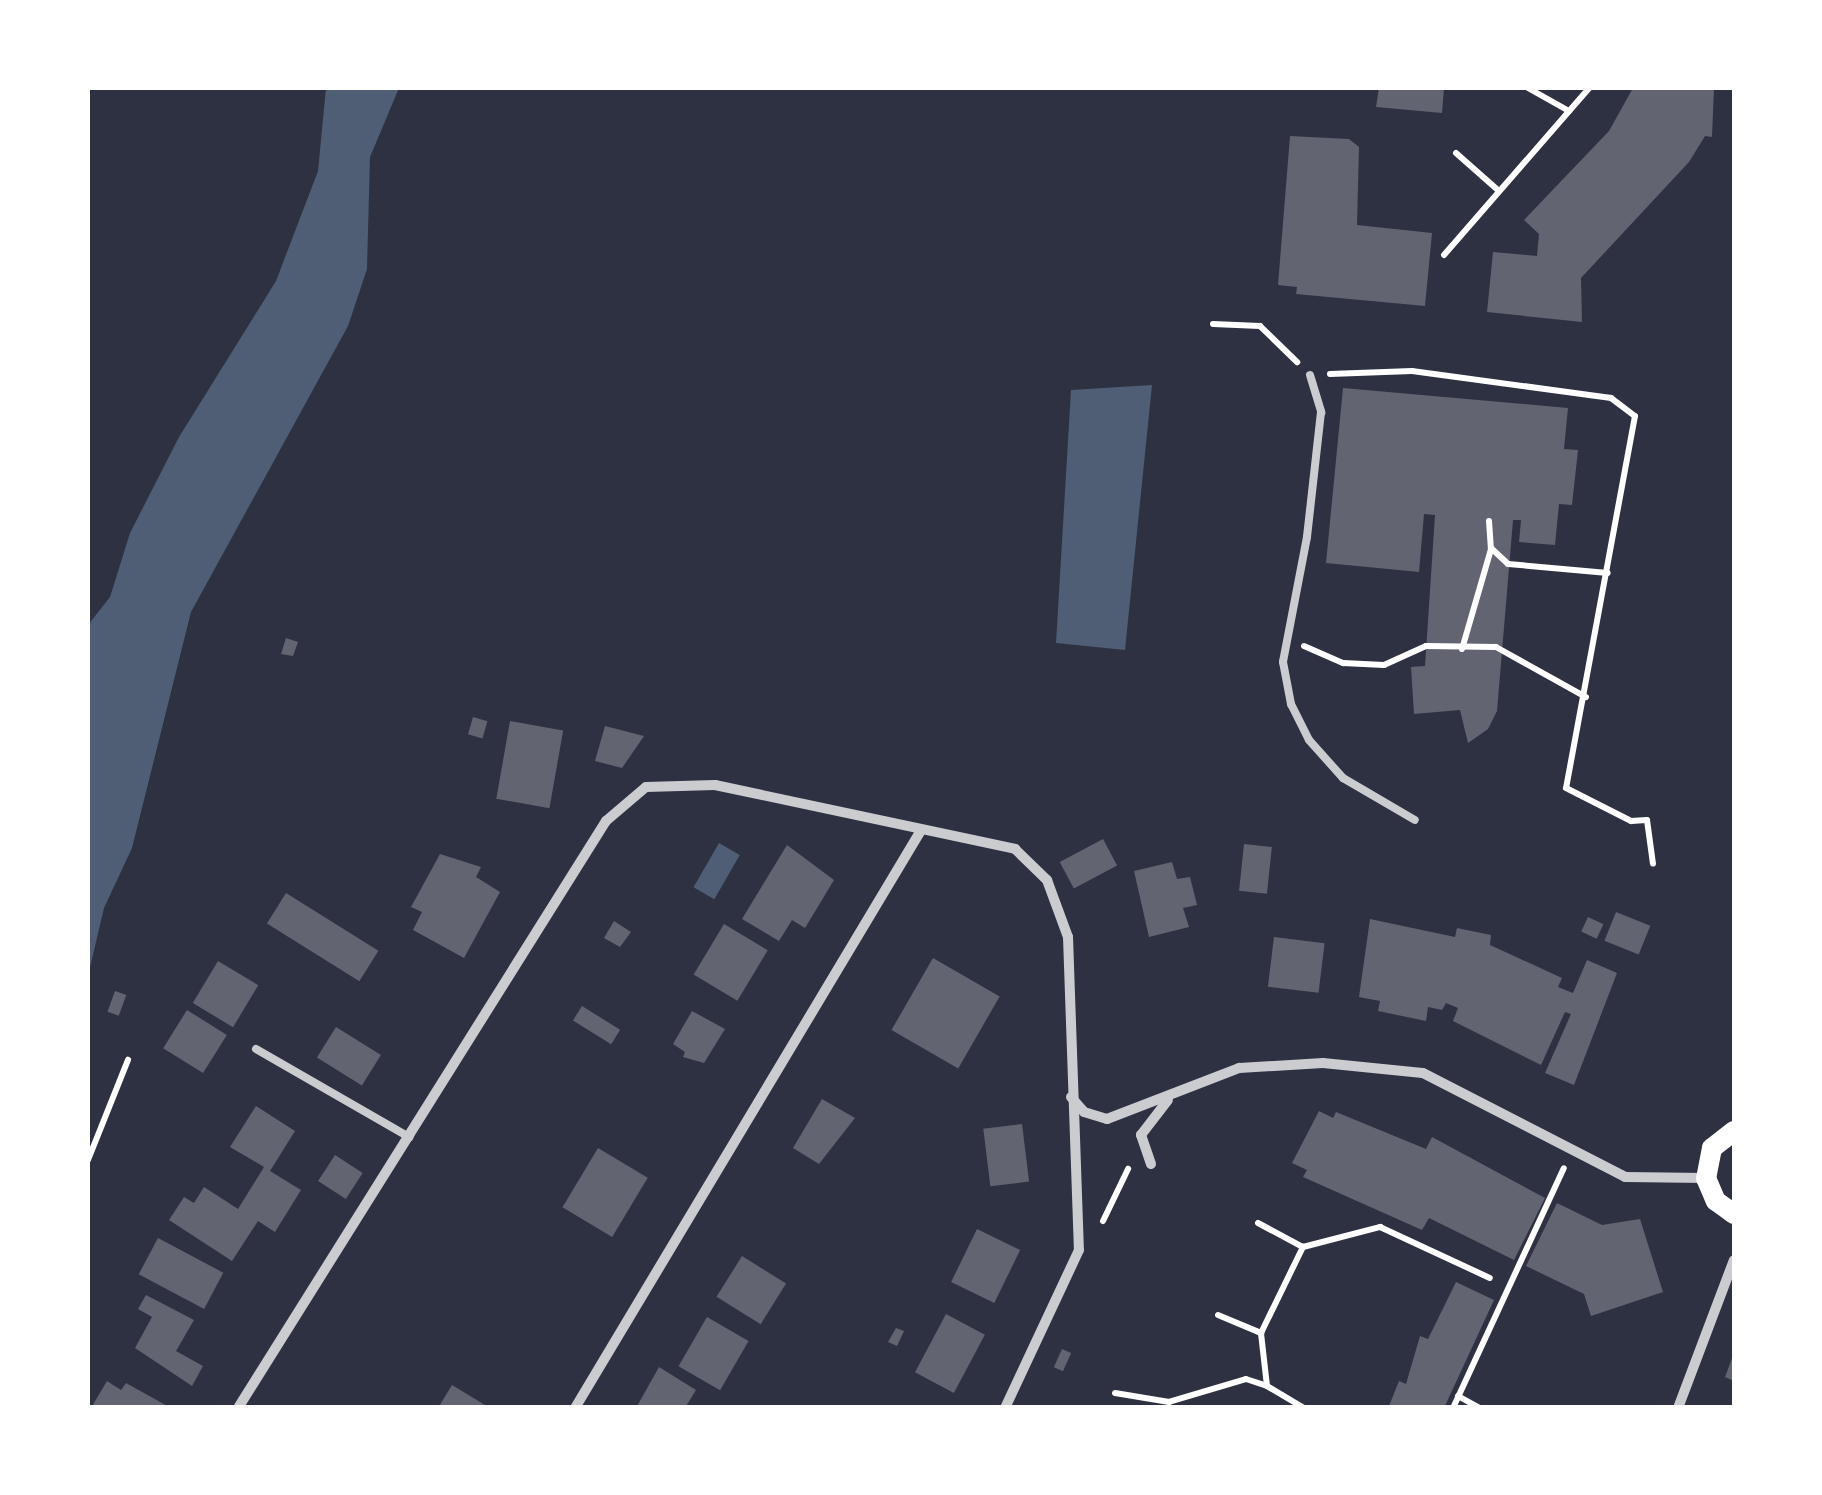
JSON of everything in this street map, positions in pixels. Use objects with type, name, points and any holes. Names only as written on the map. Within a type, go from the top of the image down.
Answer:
[{"type":"main road","points":[[1734,1130],[1712,1148],[1706,1178],[1716,1202],[1734,1214]]},
{"type":"street","points":[[238,1408],[606,821],[646,788],[715,785],[1015,850],[1047,880],[1068,936],[1072,1097],[1082,1192],[1080,1250],[1005,1408]]},
{"type":"street","points":[[575,1408],[920,832]]},
{"type":"street","points":[[1072,1097],[1084,1112],[1108,1119],[1239,1068],[1323,1062],[1422,1073],[1625,1177],[1706,1178]]},
{"type":"street","points":[[1151,1164],[1140,1135],[1172,1095]]},
{"type":"street","points":[[1678,1408],[1734,1260]]},
{"type":"lane","points":[[1310,375],[1321,412],[1290,639],[1283,662],[1291,704],[1308,740],[1343,778],[1415,820]]},
{"type":"lane","points":[[256,1049],[409,1138]]},
{"type":"path","points":[[1528,88],[1570,110]]},
{"type":"path","points":[[1444,254],[1590,88]]},
{"type":"path","points":[[1456,152],[1499,191]]},
{"type":"path","points":[[1427,373],[1611,398],[1634,416],[1586,697],[1566,788],[1631,821],[1648,820],[1653,864]]},
{"type":"path","points":[[1462,648],[1491,548],[1489,521]]},
{"type":"path","points":[[1491,548],[1508,564],[1608,573]]},
{"type":"path","points":[[1290,639],[1342,663],[1384,665],[1426,646],[1496,647],[1586,697]]},
{"type":"path","points":[[88,1160],[128,1060]]},
{"type":"path","points":[[1080,1250],[1091,1246],[1140,1135]]},
{"type":"path","points":[[1452,1408],[1573,1149]]},
{"type":"path","points":[[1258,1224],[1303,1247],[1380,1228],[1490,1278]]},
{"type":"path","points":[[1266,1386],[1261,1334],[1303,1247]]},
{"type":"path","points":[[1218,1315],[1261,1334]]},
{"type":"path","points":[[1114,1393],[1169,1402],[1246,1378],[1304,1408]]},
{"type":"path","points":[[1458,1396],[1480,1408]]},
{"type":"water","points":[[326,88],[399,88],[370,157],[367,269],[348,326],[191,612],[132,848],[104,908],[88,976],[88,625],[110,597],[130,533],[179,437],[276,281],[318,171]]},
{"type":"water","points":[[1152,385],[1125,650],[1056,643],[1071,390]]},
{"type":"water","points":[[719,843],[740,855],[714,899],[694,887]]},
{"type":"building","points":[[1379,88],[1444,88],[1442,113],[1376,107]]},
{"type":"building","points":[[1633,88],[1714,88],[1712,137],[1705,136],[1689,162],[1581,278],[1582,322],[1487,312],[1493,252],[1537,256],[1539,234],[1524,220],[1609,131]]},
{"type":"building","points":[[1290,136],[1349,139],[1359,147],[1357,225],[1432,233],[1425,306],[1296,294],[1297,287],[1278,285]]},
{"type":"building","points":[[1343,388],[1568,408],[1564,449],[1578,450],[1572,505],[1559,504],[1555,545],[1519,542],[1521,520],[1513,520],[1497,711],[1488,729],[1468,743],[1460,710],[1414,714],[1411,667],[1425,666],[1435,515],[1424,514],[1419,572],[1326,563]]},
{"type":"building","points":[[286,638],[298,642],[293,656],[281,654]]},
{"type":"building","points":[[473,717],[487,721],[482,738],[468,734]]},
{"type":"building","points":[[510,721],[563,730],[549,808],[496,799]]},
{"type":"building","points":[[605,726],[644,736],[622,768],[595,761]]},
{"type":"building","points":[[1103,839],[1117,865],[1074,888],[1060,862]]},
{"type":"building","points":[[1244,844],[1272,847],[1267,894],[1239,891]]},
{"type":"building","points":[[787,845],[834,880],[805,928],[792,920],[779,941],[742,919]]},
{"type":"building","points":[[440,854],[481,867],[476,877],[500,892],[464,958],[413,930],[422,912],[411,907]]},
{"type":"building","points":[[1172,862],[1177,879],[1190,877],[1197,905],[1183,908],[1189,927],[1149,937],[1134,871]]},
{"type":"building","points":[[286,893],[378,951],[359,981],[267,924]]},
{"type":"building","points":[[1616,912],[1650,926],[1639,955],[1604,941]]},
{"type":"building","points":[[1588,917],[1603,924],[1597,939],[1581,932]]},
{"type":"building","points":[[1370,919],[1455,937],[1457,928],[1491,935],[1490,945],[1562,978],[1558,987],[1573,993],[1587,960],[1617,973],[1574,1085],[1545,1073],[1571,1014],[1565,1012],[1541,1065],[1453,1021],[1458,1008],[1446,1003],[1442,1010],[1428,1007],[1426,1021],[1378,1011],[1380,1001],[1359,997]]},
{"type":"building","points":[[614,921],[631,932],[620,947],[604,938]]},
{"type":"building","points":[[724,924],[768,950],[737,1001],[694,975]]},
{"type":"building","points":[[1274,937],[1325,943],[1319,993],[1268,987]]},
{"type":"building","points":[[933,958],[1000,996],[958,1068],[892,1030]]},
{"type":"building","points":[[218,961],[258,985],[233,1027],[193,1003]]},
{"type":"building","points":[[115,991],[126,995],[119,1016],[107,1012]]},
{"type":"building","points":[[582,1006],[620,1030],[611,1044],[573,1020]]},
{"type":"building","points":[[187,1010],[227,1035],[203,1073],[163,1048]]},
{"type":"building","points":[[692,1011],[725,1029],[704,1063],[683,1057],[685,1052],[673,1044]]},
{"type":"building","points":[[336,1027],[381,1055],[362,1086],[317,1058]]},
{"type":"building","points":[[822,1099],[855,1118],[819,1164],[793,1148]]},
{"type":"building","points":[[256,1106],[295,1131],[270,1171],[301,1190],[275,1232],[258,1221],[232,1261],[169,1220],[184,1197],[194,1203],[204,1187],[238,1209],[264,1167],[230,1147]]},
{"type":"building","points":[[1319,1111],[1333,1118],[1336,1112],[1426,1149],[1432,1137],[1545,1198],[1514,1260],[1429,1218],[1422,1230],[1303,1177],[1307,1170],[1292,1163]]},
{"type":"building","points":[[1022,1124],[1029,1182],[990,1186],[983,1129]]},
{"type":"building","points":[[598,1148],[648,1178],[612,1237],[562,1207]]},
{"type":"building","points":[[335,1155],[363,1173],[346,1199],[318,1181]]},
{"type":"building","points":[[1557,1203],[1602,1225],[1640,1219],[1663,1292],[1591,1316],[1584,1294],[1526,1266]]},
{"type":"building","points":[[977,1229],[1020,1250],[994,1303],[951,1282]]},
{"type":"building","points":[[158,1238],[223,1273],[204,1309],[139,1274]]},
{"type":"building","points":[[742,1256],[786,1284],[761,1324],[717,1297]]},
{"type":"building","points":[[1456,1282],[1494,1300],[1444,1408],[1389,1406],[1399,1381],[1406,1384],[1420,1336],[1428,1339]]},
{"type":"building","points":[[146,1295],[194,1320],[176,1351],[203,1366],[192,1386],[135,1348],[152,1317],[138,1309]]},
{"type":"building","points":[[946,1314],[985,1335],[954,1393],[915,1372]]},
{"type":"building","points":[[707,1317],[749,1341],[720,1390],[678,1366]]},
{"type":"building","points":[[896,1328],[904,1331],[897,1346],[888,1342]]},
{"type":"building","points":[[1062,1349],[1071,1353],[1063,1371],[1054,1367]]},
{"type":"building","points":[[1734,1353],[1734,1381],[1725,1377]]},
{"type":"building","points":[[659,1367],[696,1390],[685,1408],[636,1408]]},
{"type":"building","points":[[107,1381],[121,1390],[126,1383],[171,1408],[91,1408]]},
{"type":"building","points":[[452,1385],[490,1408],[438,1408]]}]
